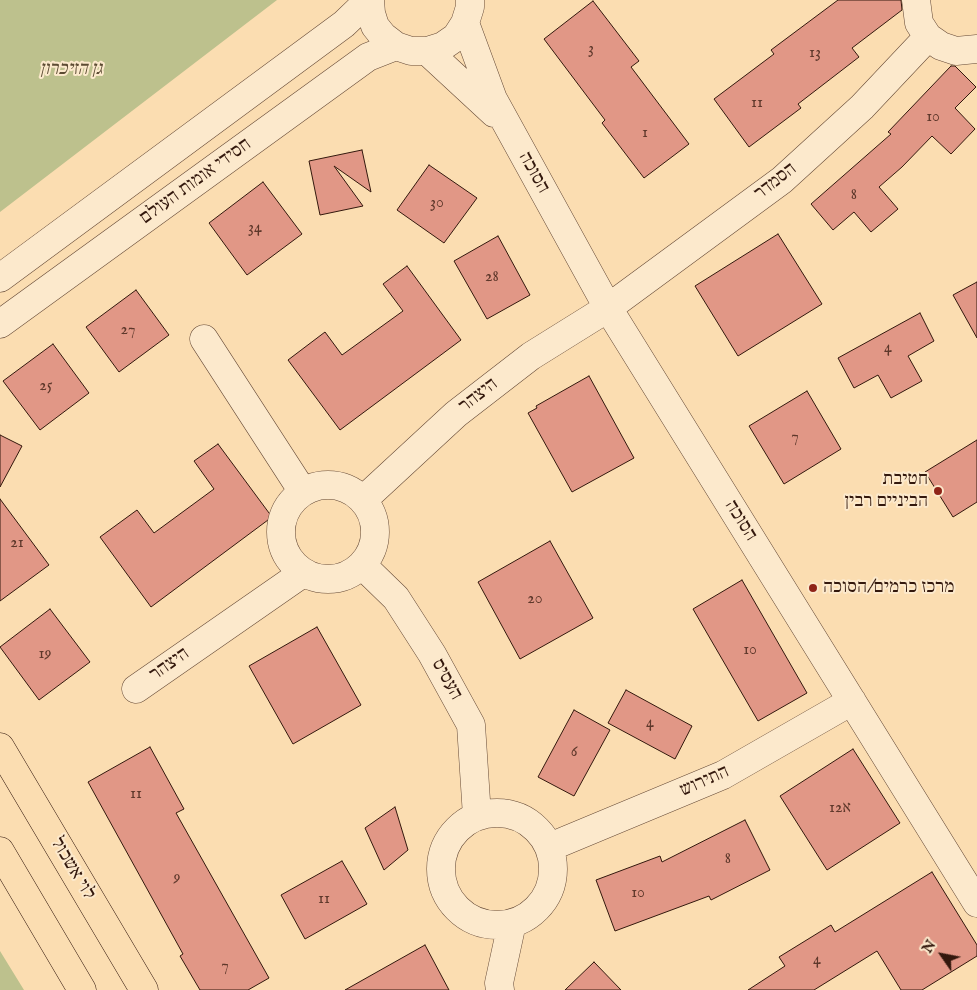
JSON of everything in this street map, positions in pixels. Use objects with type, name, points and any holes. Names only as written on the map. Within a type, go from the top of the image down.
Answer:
[{"type":"main road","name":"לוי אשכול","points":[[0,747],[144,990]]},
{"type":"main road","points":[[0,851],[82,990]]},
{"type":"street","name":"חסידי אומות העולם","points":[[0,278],[344,24],[370,0],[376,26],[383,36],[396,46]]},
{"type":"street","points":[[916,0],[919,23],[928,36],[941,46],[956,51],[977,50]]},
{"type":"street","points":[[396,46],[412,51],[427,51],[443,46],[456,36],[467,12]]},
{"type":"street","name":"הסוכה","points":[[467,12],[493,99],[608,308],[852,701],[973,890]]},
{"type":"street","name":"הסמדר","points":[[608,308],[782,180],[862,107],[928,36]]},
{"type":"street","name":"חסידי אומות העולם","points":[[0,324],[368,57],[396,46]]},
{"type":"street","name":"הסוכה","points":[[427,51],[482,101],[512,134]]},
{"type":"street","name":"היצהר","points":[[363,500],[456,414],[531,356],[608,308]]},
{"type":"street","points":[[204,339],[302,492]]},
{"type":"street","points":[[315,486],[341,486],[363,500],[371,512],[375,533],[370,554],[362,565],[340,578],[314,578],[303,573],[291,562],[283,548],[280,533],[283,517],[291,503],[302,492],[315,486]]},
{"type":"street","name":"העסיס","points":[[362,565],[396,598],[432,654],[471,726],[477,816]]},
{"type":"street","name":"היצהר","points":[[136,689],[303,573]]},
{"type":"street","name":"התירוש","points":[[550,847],[723,775],[852,701]]},
{"type":"street","points":[[494,812],[527,821],[540,832],[550,847],[554,866],[552,885],[543,902],[529,916],[512,924],[493,925],[474,921],[459,910],[447,895],[441,877],[442,858],[449,840],[461,826],[477,816],[494,812]]},
{"type":"street","points":[[500,990],[499,983],[512,924]]},
{"type":"green space","name":"גן הזיכרון","points":[[0,0],[277,0],[0,212]]},
{"type":"green space","points":[[0,951],[24,990],[0,990]]},
{"type":"building","points":[[838,0],[901,0],[902,10],[852,48],[859,57],[798,104],[801,108],[749,147],[714,99],[774,54],[771,50]]},
{"type":"building","points":[[593,1],[639,61],[631,67],[689,144],[644,178],[602,123],[605,120],[544,39]]},
{"type":"building","points":[[951,66],[955,66],[976,87],[955,108],[975,129],[951,154],[932,136],[902,167],[879,187],[898,209],[871,232],[854,212],[833,230],[811,204],[891,134],[888,132]]},
{"type":"building","points":[[362,150],[371,192],[334,166],[363,206],[320,215],[309,161]]},
{"type":"building","points":[[429,165],[477,198],[444,243],[397,210]]},
{"type":"building","points":[[263,182],[302,234],[247,275],[209,223]]},
{"type":"building","points":[[778,234],[822,304],[738,356],[695,286]]},
{"type":"building","points":[[498,236],[530,295],[487,319],[454,261]]},
{"type":"building","points":[[407,266],[461,340],[340,430],[288,360],[325,332],[342,355],[403,311],[383,284]]},
{"type":"building","points":[[977,282],[977,338],[953,295]]},
{"type":"building","points":[[136,290],[169,335],[119,372],[86,327]]},
{"type":"building","points":[[920,313],[934,341],[908,356],[922,381],[891,398],[878,375],[854,388],[838,358]]},
{"type":"building","points":[[53,344],[89,393],[40,430],[3,381]]},
{"type":"building","points":[[589,376],[634,458],[572,492],[528,413],[537,408],[536,406]]},
{"type":"building","points":[[807,391],[841,449],[784,484],[749,426]]},
{"type":"building","points":[[0,435],[22,446],[0,487]]},
{"type":"building","points":[[977,440],[977,502],[953,517],[925,472]]},
{"type":"building","points":[[218,444],[272,517],[151,607],[100,537],[137,510],[154,533],[214,489],[194,461]]},
{"type":"building","points":[[0,499],[49,565],[0,601]]},
{"type":"building","points":[[550,541],[593,618],[520,659],[478,582]]},
{"type":"building","points":[[742,580],[807,693],[758,721],[693,609]]},
{"type":"building","points":[[50,609],[90,662],[39,700],[0,647]]},
{"type":"building","points":[[317,627],[361,705],[293,744],[249,666]]},
{"type":"building","points":[[626,690],[692,726],[675,759],[608,723]]},
{"type":"building","points":[[574,710],[610,730],[574,796],[538,777]]},
{"type":"building","points":[[150,747],[184,809],[176,813],[269,978],[248,990],[200,990],[180,956],[183,954],[88,782]]},
{"type":"building","points":[[853,749],[900,823],[827,870],[780,796]]},
{"type":"building","points":[[395,807],[408,850],[384,870],[365,828]]},
{"type":"building","points":[[745,820],[770,870],[711,900],[709,896],[615,931],[596,880],[660,856],[662,862]]},
{"type":"building","points":[[342,861],[367,904],[305,939],[281,895]]},
{"type":"building","points":[[932,872],[977,945],[977,956],[922,990],[901,990],[877,951],[814,990],[748,990],[785,966],[779,957],[831,925],[835,932]]},
{"type":"building","points":[[425,945],[449,990],[345,990]]},
{"type":"building","points":[[594,962],[621,990],[565,990]]},
{"type":"place","name":"חטיבת הביניים רבין","points":[[938,491]]},
{"type":"place","name":"מרכז כרמים/הסוכה","points":[[813,588]]}]
